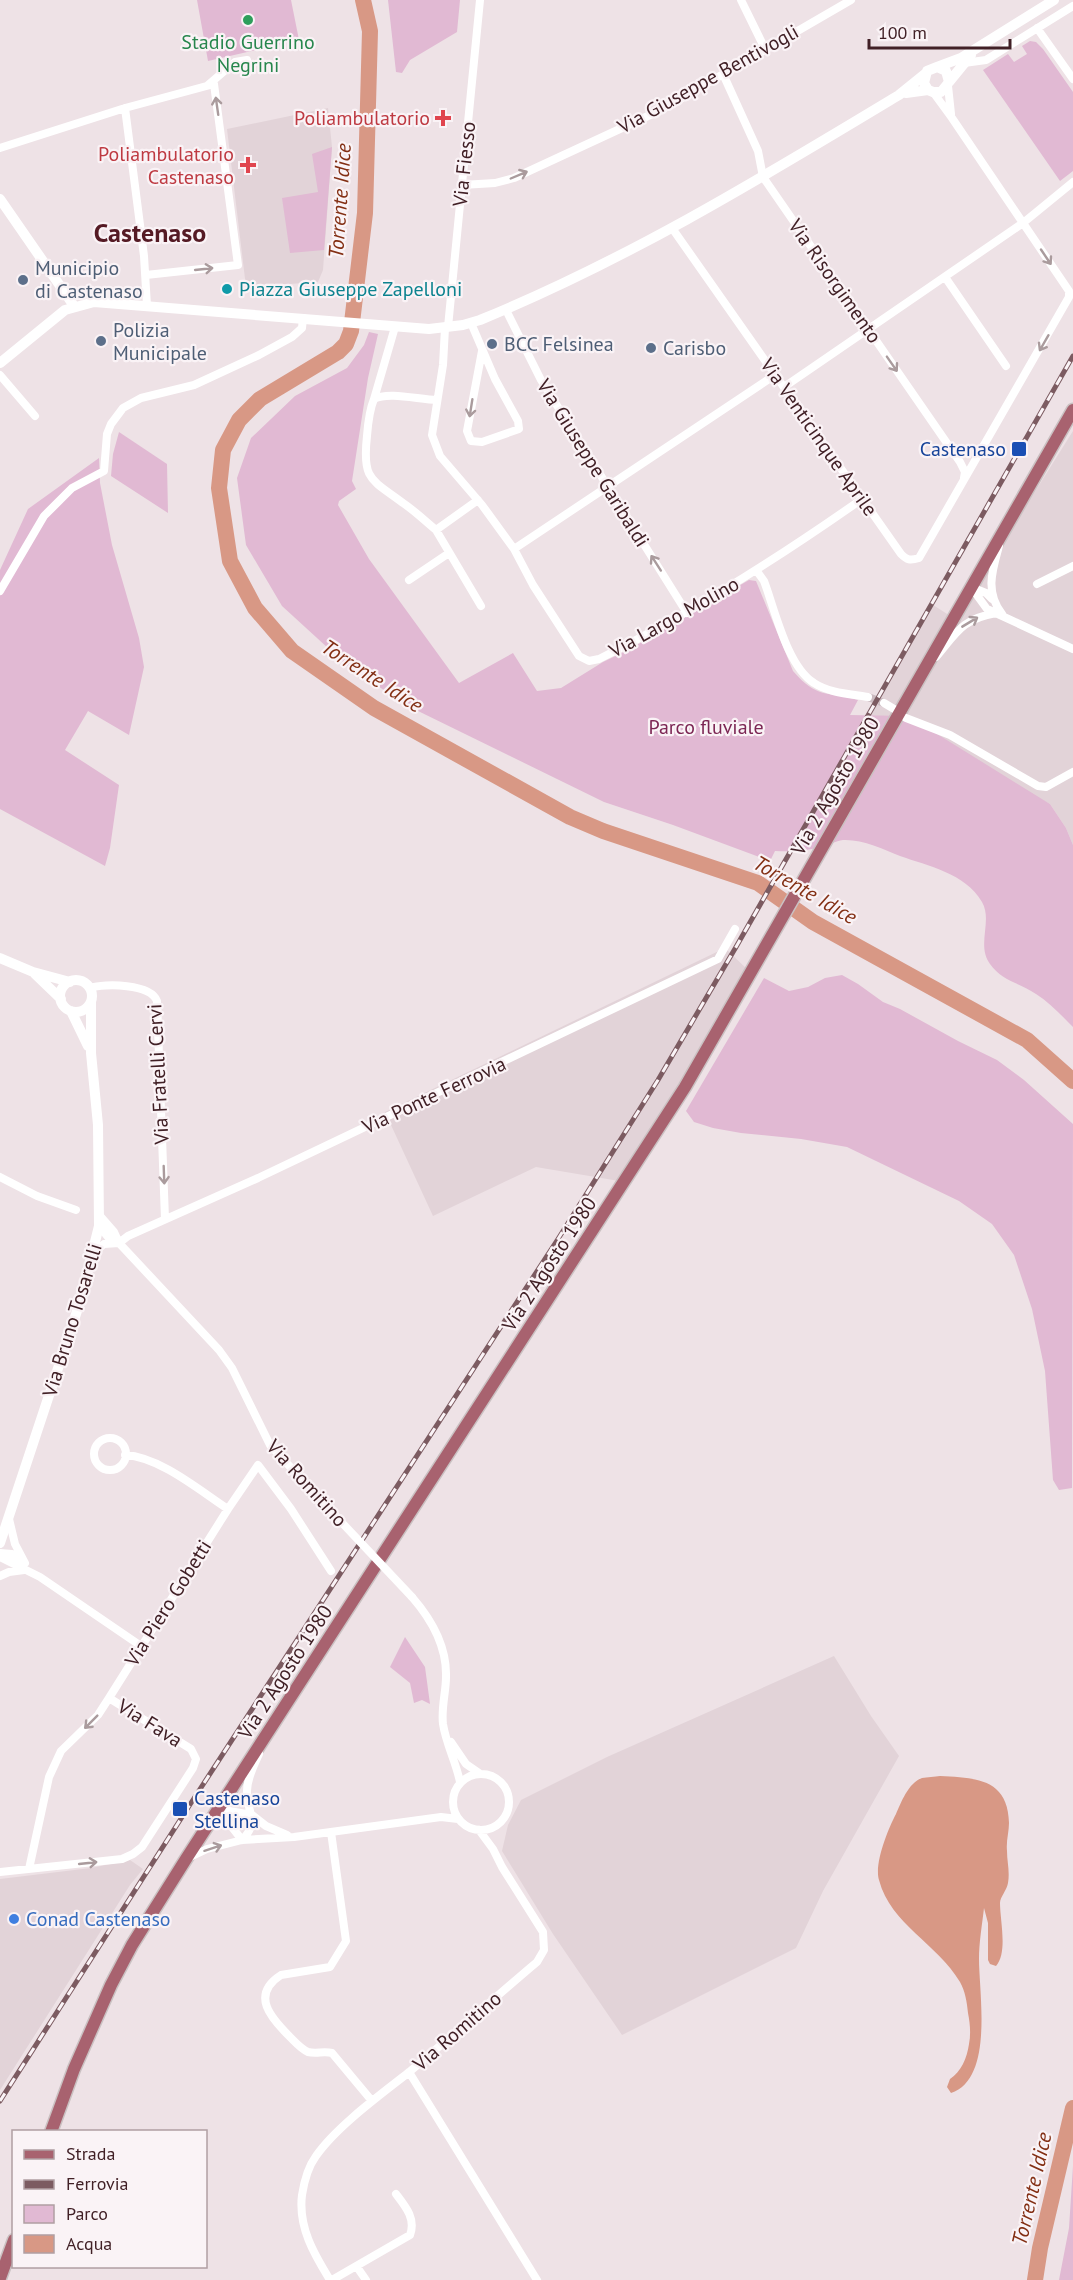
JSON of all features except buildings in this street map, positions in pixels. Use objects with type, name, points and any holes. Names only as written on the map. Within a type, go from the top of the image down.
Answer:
[{"type":"main road","name":"Via 2 Agosto 1980","points":[[52,2130],[74,2069],[111,1985],[137,1937],[660,1128],[1073,410]]},
{"type":"main road","points":[[0,2278],[12,2245]]},
{"type":"street","name":"Via Fiesso","points":[[447,327],[480,0]]},
{"type":"street","points":[[741,0],[765,49]]},
{"type":"street","name":"Via Giuseppe Bentivogli","points":[[462,185],[495,183],[514,178],[663,109],[851,0]]},
{"type":"street","points":[[0,363],[52,320],[74,306],[94,302],[393,327],[447,327],[471,323],[506,310],[672,228],[763,177],[899,95],[931,68],[961,58],[1053,0]]},
{"type":"street","points":[[964,63],[986,60],[1073,6]]},
{"type":"street","points":[[1037,28],[1073,79]]},
{"type":"street","points":[[899,95],[941,92],[977,48]]},
{"type":"street","points":[[0,148],[125,108],[211,85],[235,62],[247,60]]},
{"type":"street","points":[[937,67],[948,73],[952,118]]},
{"type":"street","name":"Via Risorgimento","points":[[723,74],[758,151],[763,177],[960,462],[965,472],[964,478]]},
{"type":"street","points":[[925,74],[924,83],[952,118],[1069,291],[1070,297],[964,478]]},
{"type":"street","points":[[146,275],[238,265],[211,85]]},
{"type":"street","points":[[125,108],[146,275],[147,306]]},
{"type":"street","points":[[784,387],[1023,223],[1073,182]]},
{"type":"street","points":[[0,199],[4,214],[74,306]]},
{"type":"street","name":"Via Venticinque Aprile","points":[[672,228],[906,559],[911,561],[918,558],[964,478]]},
{"type":"street","points":[[945,277],[1006,366]]},
{"type":"street","name":"Via Giuseppe Garibaldi","points":[[506,310],[541,380],[687,613]]},
{"type":"street","points":[[0,591],[44,516],[72,488],[104,471],[105,442],[111,424],[123,408],[141,398],[194,385],[259,355],[292,338],[302,328],[298,318]]},
{"type":"street","points":[[471,323],[482,351],[518,421],[519,429],[482,442],[471,441],[467,431],[482,351]]},
{"type":"street","points":[[393,327],[369,415],[364,458],[369,474],[378,486],[406,504],[436,530],[481,606]]},
{"type":"street","name":"Via Largo Molino","points":[[447,327],[432,435],[440,456],[478,500],[514,549],[533,585],[579,656],[589,661],[609,654],[687,613],[862,499]]},
{"type":"street","points":[[0,375],[35,416]]},
{"type":"street","points":[[514,549],[776,375]]},
{"type":"street","points":[[374,399],[389,396],[437,400]]},
{"type":"street","points":[[436,530],[478,500]]},
{"type":"street","points":[[999,614],[991,591],[993,567],[1002,534]]},
{"type":"street","points":[[410,580],[449,553]]},
{"type":"street","points":[[1037,584],[1073,566]]},
{"type":"street","points":[[756,570],[764,581],[796,664],[805,676],[825,689],[868,697]]},
{"type":"street","points":[[971,587],[986,593],[992,599]]},
{"type":"street","points":[[971,587],[987,609],[1073,649]]},
{"type":"street","points":[[922,673],[962,626],[978,617],[999,614]]},
{"type":"street","points":[[884,704],[894,709]]},
{"type":"street","points":[[906,718],[950,735],[1038,786],[1046,787],[1073,772]]},
{"type":"street","name":"Via Ponte Ferrovia","points":[[119,1244],[128,1236],[321,1148],[718,959],[735,929]]},
{"type":"street","points":[[0,958],[33,972],[70,982],[81,981],[90,988],[91,1002],[85,1009],[71,1011],[33,972]]},
{"type":"street","points":[[61,999],[63,989],[70,982]]},
{"type":"street","name":"Via Fratelli Cervi","points":[[90,988],[111,985],[149,991],[157,1001],[165,1219]]},
{"type":"street","name":"Via Bruno Tosarelli","points":[[0,1543],[72,1327],[93,1253],[99,1221],[98,1125],[92,1053],[91,1002]]},
{"type":"street","name":"Via Bruno Tosarelli","points":[[71,1011],[92,1053]]},
{"type":"street","points":[[0,1177],[38,1196],[76,1210]]},
{"type":"street","name":"Via Romitino","points":[[99,1221],[114,1232],[119,1244],[219,1350],[231,1368],[270,1445],[425,1612],[444,1652],[446,1676],[443,1725],[460,1782]]},
{"type":"street","points":[[93,1253],[104,1244],[119,1244]]},
{"type":"street","points":[[125,1455],[141,1456],[180,1477],[228,1509]]},
{"type":"street","name":"Via Romitino","points":[[258,1465],[291,1509],[331,1571]]},
{"type":"street","name":"Via Piero Gobetti","points":[[109,1698],[258,1465]]},
{"type":"street","points":[[9,1516],[12,1535],[25,1567]]},
{"type":"street","points":[[0,1555],[12,1554],[25,1567],[141,1646]]},
{"type":"street","points":[[0,1576],[25,1567]]},
{"type":"street","name":"Via Fava","points":[[0,1872],[30,1869],[122,1859],[133,1854],[141,1847],[193,1768],[196,1759],[191,1749],[109,1698],[98,1715],[61,1751],[54,1763],[30,1869]]},
{"type":"street","points":[[242,1840],[251,1829],[252,1815],[247,1788],[252,1769],[267,1736]]},
{"type":"street","name":"Via Romitino","points":[[448,1740],[466,1764],[479,1773]]},
{"type":"street","points":[[186,1859],[207,1849],[242,1840],[294,1837],[435,1818],[458,1819],[471,1828],[479,1830],[495,1826],[507,1814],[509,1796],[501,1782],[487,1774],[472,1774],[460,1782],[446,1811],[435,1818]]},
{"type":"street","points":[[452,1802],[458,1819]]},
{"type":"street","points":[[218,1809],[252,1815],[277,1832],[294,1837]]},
{"type":"street","points":[[218,1809],[242,1840]]},
{"type":"street","points":[[493,1849],[495,1826]]},
{"type":"street","name":"Via Romitino","points":[[479,1830],[543,1932],[544,1950],[537,1962],[409,2072],[537,2280]]},
{"type":"street","points":[[331,1832],[346,1941],[330,1967],[281,1975],[274,1979],[267,1993],[267,2010],[271,2018],[300,2047],[308,2052],[332,2054],[372,2101]]},
{"type":"street","points":[[396,2194],[411,2217],[413,2227],[410,2235],[331,2280],[316,2258],[305,2232],[301,2214],[302,2194],[307,2174],[315,2156],[372,2101],[409,2072]]},
{"type":"street","points":[[357,2266],[366,2280]]},
{"type":"shaded area","points":[[328,108],[332,147],[323,270],[318,282],[246,287],[227,129]]},
{"type":"shaded area","points":[[1073,431],[1073,845],[1066,828],[1050,804],[866,717],[930,603],[955,619]]},
{"type":"shaded area","points":[[725,948],[756,975],[671,1120],[631,1183],[536,1167],[433,1216],[385,1112]]},
{"type":"shaded area","points":[[834,1656],[899,1756],[823,1891],[796,1948],[622,2035],[553,1934],[502,1851],[508,1825],[521,1800],[607,1757]]},
{"type":"shaded area","points":[[130,1860],[143,1869],[130,1885],[0,2090],[0,1879],[91,1868]]},
{"type":"green space","name":"Stadio Guerrino Negrini","points":[[197,0],[291,0],[299,40],[208,61]]},
{"type":"green space","points":[[388,0],[460,0],[457,32],[410,60],[402,73],[396,72]]},
{"type":"green space","points":[[1030,41],[1036,42],[1043,49],[1073,92],[1073,171],[1060,181],[983,70],[1008,54],[1014,62],[1027,54],[1022,46]]},
{"type":"green space","points":[[332,147],[324,250],[290,253],[282,198],[318,192],[312,154]]},
{"type":"green space","name":"Parco fluviale","points":[[369,332],[378,334],[368,378],[352,481],[356,489],[339,501],[338,505],[369,559],[459,683],[513,653],[537,691],[561,688],[749,580],[756,581],[793,671],[801,680],[822,693],[858,700],[850,715],[908,716],[1050,804],[1066,828],[1073,845],[1073,1027],[1041,998],[1006,978],[990,964],[984,949],[985,909],[975,892],[956,877],[872,845],[850,840],[804,850],[775,851],[770,861],[604,802],[416,710],[352,670],[282,606],[246,545],[237,478],[251,438],[295,396],[347,368],[364,345]]},
{"type":"green space","points":[[119,432],[167,464],[168,513],[111,476],[113,454]]},
{"type":"green space","points":[[99,458],[100,483],[112,545],[139,638],[144,667],[129,735],[88,711],[65,750],[119,785],[110,848],[105,866],[0,809],[0,570],[28,509]]},
{"type":"green space","points":[[842,975],[883,1002],[997,1060],[1024,1080],[1073,1124],[1072,1488],[1059,1490],[1053,1480],[1045,1371],[1032,1309],[1014,1255],[992,1224],[959,1201],[847,1147],[713,1128],[694,1122],[686,1111],[764,978],[789,991],[808,987],[825,978]]},
{"type":"green space","points":[[405,1637],[425,1667],[430,1704],[422,1700],[414,1703],[410,1683],[390,1667]]},
{"type":"green space","points":[[1073,2166],[1073,2280],[1059,2280],[1069,2228]]},
{"type":"water","points":[[940,1776],[977,1780],[996,1789],[1003,1797],[1009,1823],[1007,1847],[1009,1879],[1000,1903],[1002,1953],[996,1966],[990,1964],[988,1960],[988,1923],[984,1908],[979,1953],[981,2034],[979,2053],[974,2071],[965,2085],[951,2093],[947,2087],[950,2079],[963,2064],[970,2040],[963,1989],[950,1968],[893,1909],[885,1896],[878,1873],[886,1837],[906,1794],[913,1784],[922,1778]]},
{"type":"waterway","name":"Torrente Idice","points":[[363,0],[370,31],[365,213],[351,331],[346,344],[338,352],[260,399],[239,420],[223,450],[219,488],[230,561],[255,608],[292,651],[374,708],[570,817],[603,831],[758,883],[813,922],[1027,1040],[1073,1081]]},
{"type":"waterway","name":"Torrente Idice","points":[[1035,2280],[1040,2248],[1073,2108]]},
{"type":"tunnel","points":[[868,697],[884,703]]},
{"type":"railway","points":[[0,2101],[558,1239],[658,1080],[1073,356]]},
{"type":"place","name":"Stadio Guerrino Negrini","points":[[248,20]]},
{"type":"place","name":"Poliambulatorio","points":[[443,118]]},
{"type":"place","name":"Poliambulatorio Castenaso","points":[[248,165]]},
{"type":"place","name":"Municipio di Castenaso","points":[[23,280]]},
{"type":"place","name":"Piazza Giuseppe Zapelloni","points":[[227,289]]},
{"type":"place","name":"Polizia Municipale","points":[[101,341]]},
{"type":"place","name":"BCC Felsinea","points":[[492,344]]},
{"type":"place","name":"Carisbo","points":[[651,348]]},
{"type":"place","name":"Castenaso","points":[[1019,449]]},
{"type":"place","name":"Castenaso Stellina","points":[[180,1809]]},
{"type":"place","name":"Conad Castenaso","points":[[14,1919]]},
{"type":"district","name":"Castenaso","points":[[150,233]]}]
